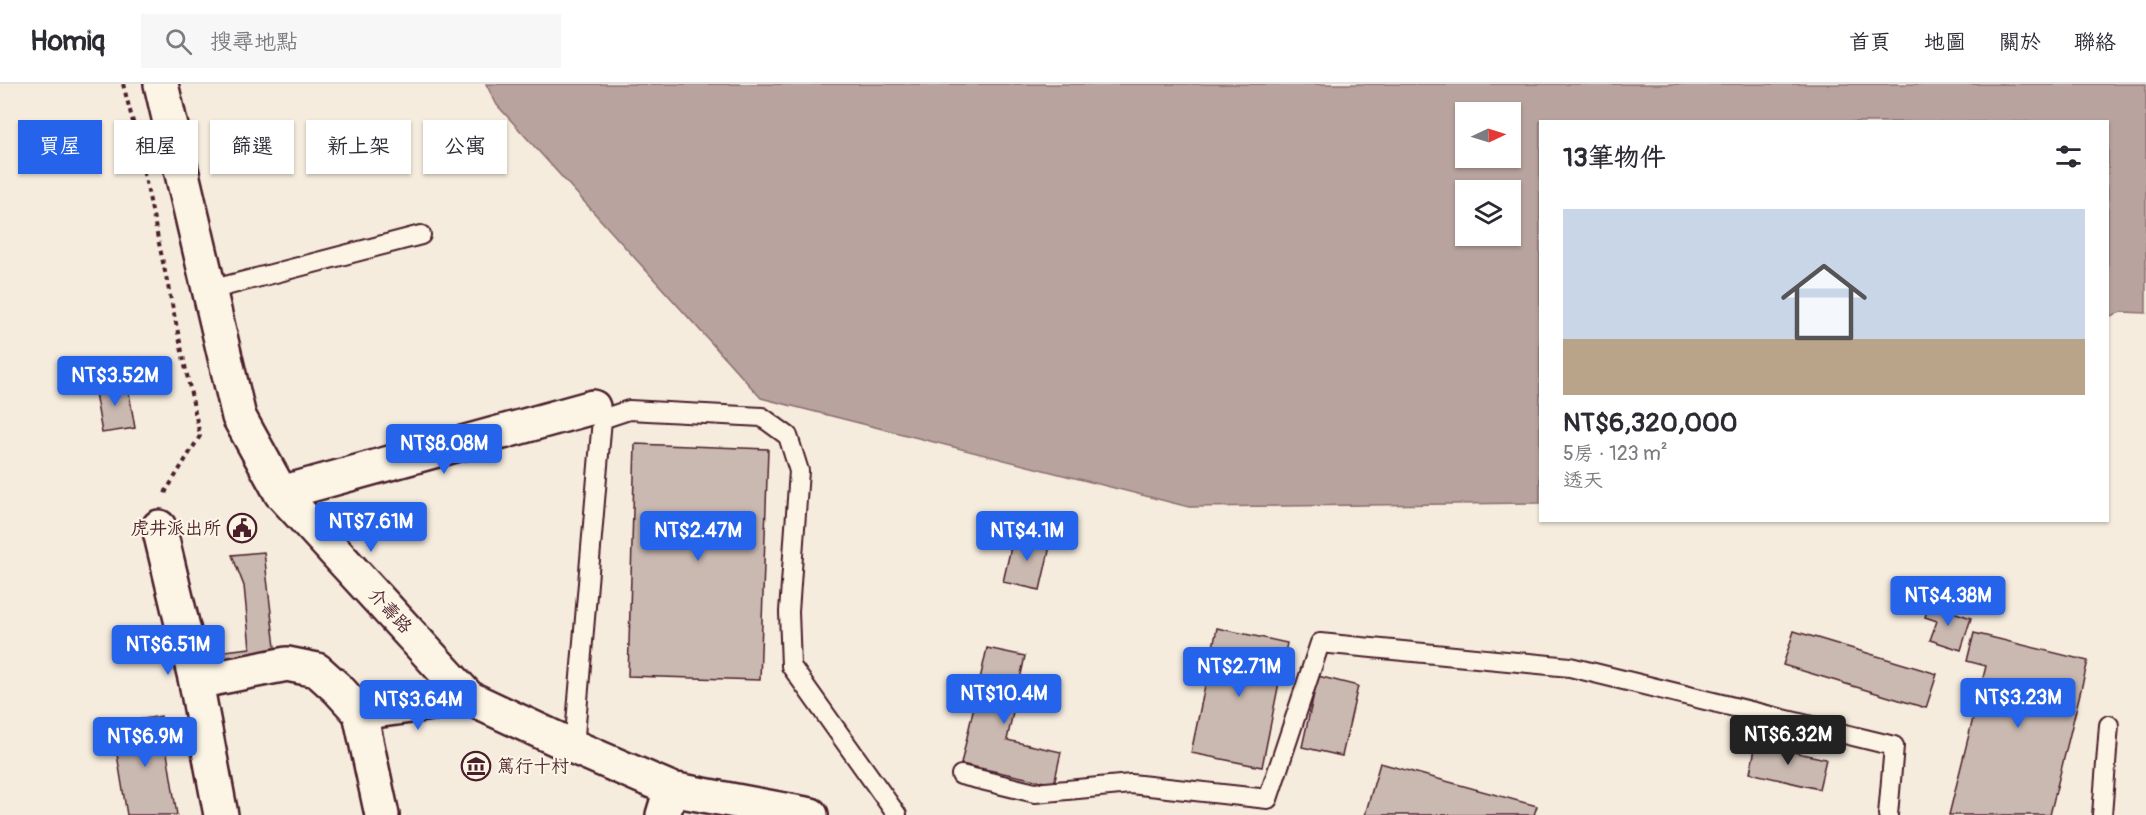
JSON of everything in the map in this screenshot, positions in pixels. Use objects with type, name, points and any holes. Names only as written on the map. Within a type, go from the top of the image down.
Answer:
[{"type":"street","name":"介壽路","points":[[161,84],[239,417],[281,493],[469,698],[574,747],[667,802],[812,815]]},
{"type":"street","points":[[281,493],[593,407]]},
{"type":"street","points":[[159,526],[195,682],[221,815]]},
{"type":"street","points":[[195,682],[287,664],[317,670],[360,713],[382,815]]},
{"type":"street","points":[[360,713],[469,698]]},
{"type":"lane","points":[[210,290],[421,235]]},
{"type":"lane","points":[[574,747],[602,419],[629,410],[762,417],[788,436],[799,471],[789,612],[791,666],[897,815]]},
{"type":"lane","points":[[961,775],[1035,793],[1131,784],[1268,799],[1320,643],[1570,667],[1894,746],[1888,815]]},
{"type":"lane","points":[[2102,815],[2109,725]]},
{"type":"path","points":[[123,84],[200,436],[166,491],[159,526]]},
{"type":"shaded area","points":[[486,84],[2146,84],[2146,313],[2121,312],[2109,317],[2109,120],[1539,120],[1539,503],[1189,507],[761,398],[497,105]]},
{"type":"building","points":[[127,381],[135,428],[102,433],[94,387]]},
{"type":"building","points":[[635,444],[768,449],[760,680],[628,676]]},
{"type":"building","points":[[1014,534],[1051,542],[1040,590],[1003,582]]},
{"type":"building","points":[[264,552],[276,656],[202,674],[195,638],[209,635],[216,652],[250,648],[244,586],[232,555]]},
{"type":"building","points":[[1929,604],[1971,618],[1961,650],[1930,640],[1937,621],[1925,617]]},
{"type":"building","points":[[1217,628],[1287,643],[1262,767],[1191,753]]},
{"type":"building","points":[[1794,631],[1937,674],[1926,708],[1783,665]]},
{"type":"building","points":[[1974,633],[2088,661],[2050,815],[1949,815],[1986,666],[1967,661]]},
{"type":"building","points":[[987,648],[1025,656],[1007,740],[1061,752],[1054,784],[961,764]]},
{"type":"building","points":[[1318,676],[1358,686],[1342,756],[1302,747]]},
{"type":"building","points":[[161,716],[177,815],[127,815],[113,730],[120,729],[118,723]]},
{"type":"building","points":[[1756,744],[1826,759],[1819,789],[1750,773]]},
{"type":"building","points":[[1380,763],[1537,806],[1534,815],[1365,815]]},
{"type":"place","name":"虎井派出所","points":[[242,528]]},
{"type":"place","name":"篤行十村","points":[[476,766]]}]
